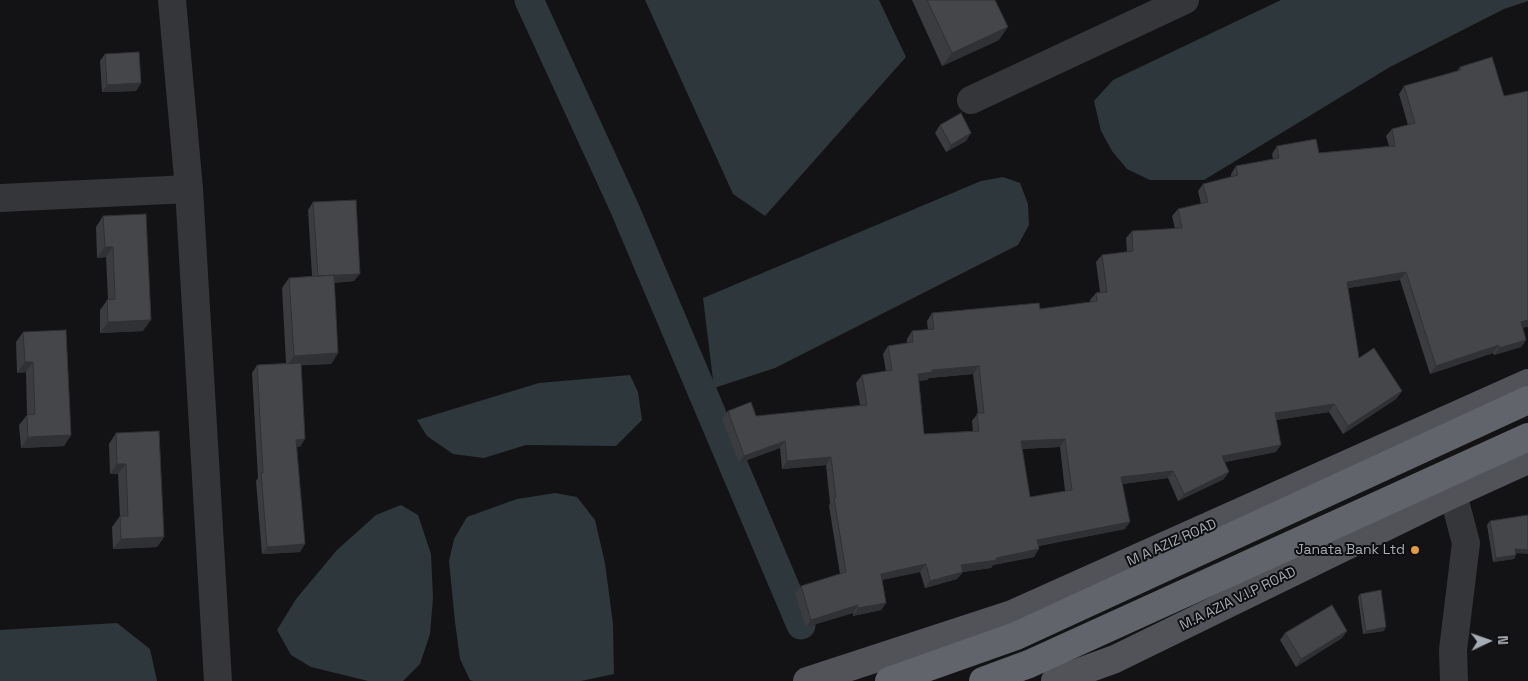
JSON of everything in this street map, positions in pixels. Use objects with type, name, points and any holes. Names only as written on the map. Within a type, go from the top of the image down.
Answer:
[{"type":"highway","points":[[889,681],[1016,636],[1528,400]]},
{"type":"highway","points":[[983,681],[1029,664],[1528,436]]},
{"type":"main road","name":"M A AZIZ ROAD","points":[[808,681],[1012,614],[1528,383]]},
{"type":"main road","name":"M.A AZIA V.I.P ROAD","points":[[1055,681],[1115,660],[1453,494],[1528,460]]},
{"type":"street","points":[[172,0],[190,189],[218,681]]},
{"type":"street","points":[[971,100],[1185,0]]},
{"type":"street","points":[[0,198],[190,189]]},
{"type":"street","points":[[1453,494],[1466,543],[1453,650],[1454,681]]},
{"type":"shaded area","points":[[645,0],[879,0],[906,57],[765,216],[733,194]]},
{"type":"shaded area","points":[[1281,0],[1528,1],[1504,9],[1390,67],[1204,180],[1150,180],[1127,169],[1112,151],[1101,131],[1094,101],[1113,80]]},
{"type":"shaded area","points":[[1003,177],[1020,183],[1028,204],[1029,225],[1018,245],[775,368],[714,388],[703,298],[981,181]]},
{"type":"shaded area","points":[[630,375],[638,392],[642,420],[616,446],[526,445],[484,458],[453,454],[427,436],[417,420],[539,383]]},
{"type":"shaded area","points":[[555,493],[577,497],[595,520],[605,563],[613,624],[614,674],[581,681],[470,680],[460,659],[455,622],[449,561],[454,539],[467,517],[517,499]]},
{"type":"shaded area","points":[[401,505],[418,515],[431,554],[433,598],[430,634],[420,664],[403,681],[368,681],[311,667],[291,655],[277,630],[296,599],[337,550],[376,515]]},
{"type":"shaded area","points":[[117,623],[150,649],[157,681],[0,681],[0,630]]},
{"type":"building","points":[[927,0],[995,0],[1008,27],[952,53]]},
{"type":"building","points":[[139,52],[141,83],[107,85],[105,54]]},
{"type":"building","points":[[1492,57],[1504,96],[1528,91],[1528,320],[1521,322],[1526,340],[1499,348],[1499,345],[1436,366],[1406,272],[1347,282],[1359,358],[1374,348],[1402,391],[1348,426],[1334,404],[1275,413],[1281,445],[1222,456],[1229,472],[1184,494],[1173,471],[1121,477],[1130,522],[1037,540],[1039,549],[996,558],[997,560],[961,565],[963,572],[930,581],[926,564],[881,574],[886,603],[858,608],[858,605],[811,620],[801,586],[846,572],[834,498],[836,498],[831,457],[787,461],[785,441],[744,456],[728,411],[751,402],[756,416],[867,405],[862,375],[892,370],[888,346],[913,342],[912,331],[934,329],[932,313],[1039,303],[1040,309],[1097,301],[1096,293],[1107,292],[1102,255],[1133,251],[1132,231],[1182,228],[1178,209],[1208,202],[1203,184],[1238,175],[1236,166],[1279,158],[1277,146],[1316,139],[1319,153],[1395,146],[1392,129],[1415,123],[1404,86],[1461,70],[1460,67]],"holes":[[[979,366],[984,413],[977,413],[979,431],[924,434],[918,374],[932,372],[932,370]],[[1065,439],[1072,490],[1030,497],[1021,441]]]},
{"type":"building","points":[[961,113],[971,133],[951,145],[940,125]]},
{"type":"building","points":[[356,200],[360,274],[318,276],[313,202]]},
{"type":"building","points":[[146,214],[151,320],[108,322],[107,300],[115,299],[113,247],[105,247],[103,216]]},
{"type":"building","points":[[334,275],[338,353],[294,356],[289,278]]},
{"type":"building","points":[[66,330],[71,435],[28,437],[27,415],[35,414],[33,362],[25,362],[23,332]]},
{"type":"building","points":[[301,363],[305,439],[296,440],[305,544],[267,547],[261,473],[263,473],[257,365]]},
{"type":"building","points":[[159,431],[164,537],[121,539],[120,516],[128,516],[126,464],[117,464],[116,433]]},
{"type":"building","points":[[1528,515],[1528,550],[1515,549],[1516,555],[1496,558],[1490,521]]},
{"type":"building","points":[[1381,590],[1386,627],[1366,631],[1360,594]]},
{"type":"building","points":[[1332,605],[1347,631],[1301,659],[1285,633]]},
{"type":"waterway","points":[[529,0],[624,207],[801,625]]},
{"type":"place","name":"Janata Bank Ltd","points":[[1415,550]]}]
